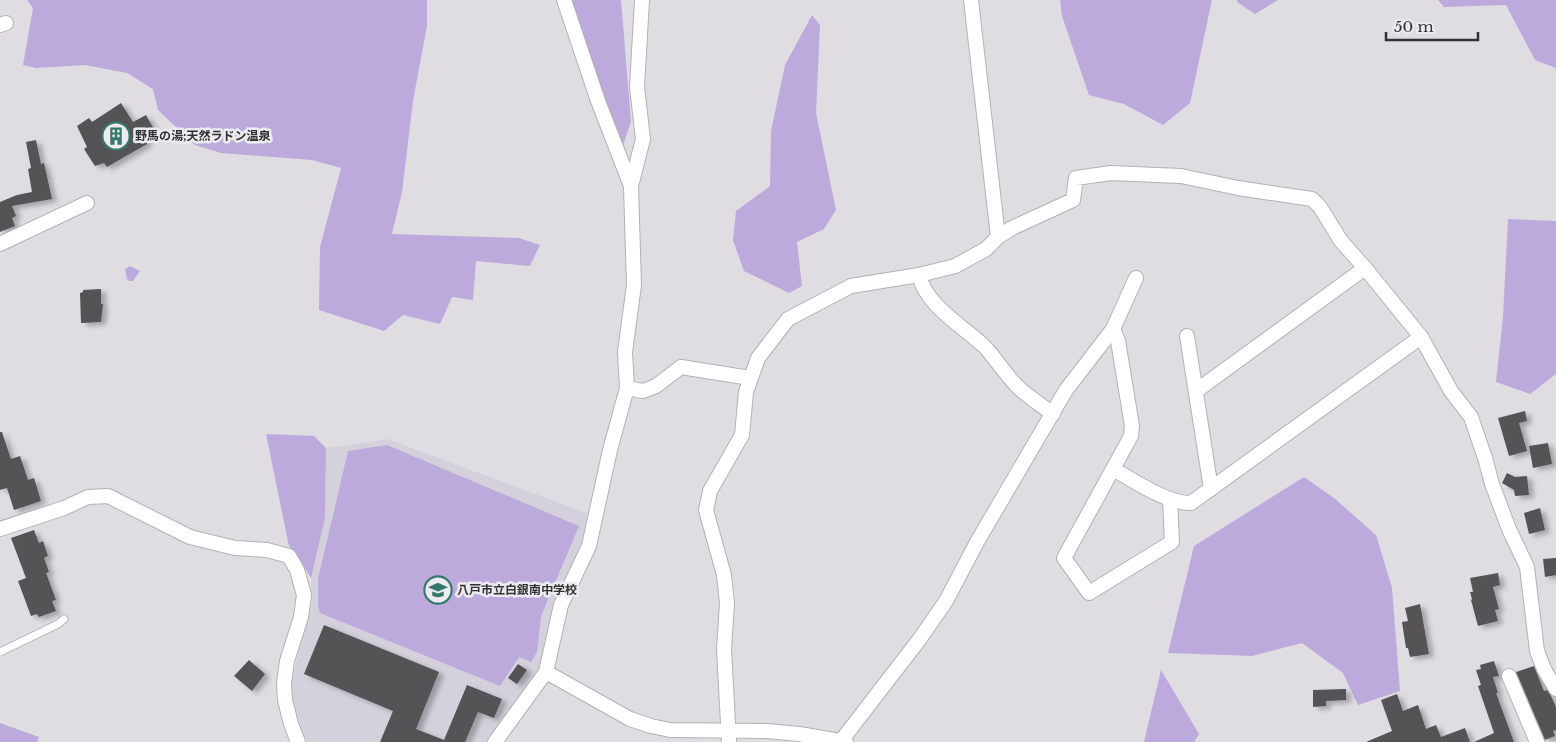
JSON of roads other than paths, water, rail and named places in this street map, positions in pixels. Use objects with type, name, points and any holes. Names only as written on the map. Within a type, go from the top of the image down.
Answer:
[{"type":"street","points":[[564,0],[598,101],[631,186]]},
{"type":"street","points":[[495,742],[546,672],[561,606],[589,546],[610,450],[627,388],[625,352],[634,285],[631,186],[643,139],[637,87],[642,0]]},
{"type":"street","points":[[971,0],[998,237]]},
{"type":"street","points":[[728,737],[724,649],[727,603],[724,575],[706,510],[710,490],[742,435],[746,392],[758,358],[788,319],[851,286],[919,275],[955,266],[986,249],[998,237],[1012,228],[1073,200],[1076,178],[1111,173],[1181,176],[1238,188],[1312,199],[1320,206],[1341,241],[1421,336],[1451,392],[1471,417],[1492,484],[1509,529],[1527,567],[1537,651],[1544,669],[1556,689]]},
{"type":"street","points":[[0,244],[87,203]]},
{"type":"street","points":[[1196,391],[1365,268]]},
{"type":"street","points":[[919,275],[926,293],[958,326],[985,348],[1017,386],[1053,414]]},
{"type":"street","points":[[546,672],[630,719],[651,726],[728,737],[783,732],[843,742],[946,601],[977,542],[1066,390],[1112,329],[1136,278]]},
{"type":"street","points":[[1112,329],[1118,342],[1132,426],[1131,436],[1064,558],[1089,593],[1172,542],[1170,500]]},
{"type":"street","points":[[1187,336],[1211,488]]},
{"type":"street","points":[[1113,469],[1170,500],[1191,503],[1421,336]]},
{"type":"street","points":[[627,388],[643,391],[656,386],[681,367],[750,378]]},
{"type":"street","points":[[0,529],[64,508],[88,497],[108,496],[190,537],[235,548],[268,550],[289,556],[297,570],[304,596],[301,617],[287,661],[284,683],[285,700],[298,742]]},
{"type":"street","points":[[1509,676],[1537,742]]},
{"type":"lane","points":[[0,652],[58,624],[64,619]]},
{"type":"place","name":"野馬の湯;天然ラドン温泉","points":[[116,136]]},
{"type":"place","name":"八戸市立白銀南中学校","points":[[438,590]]}]
